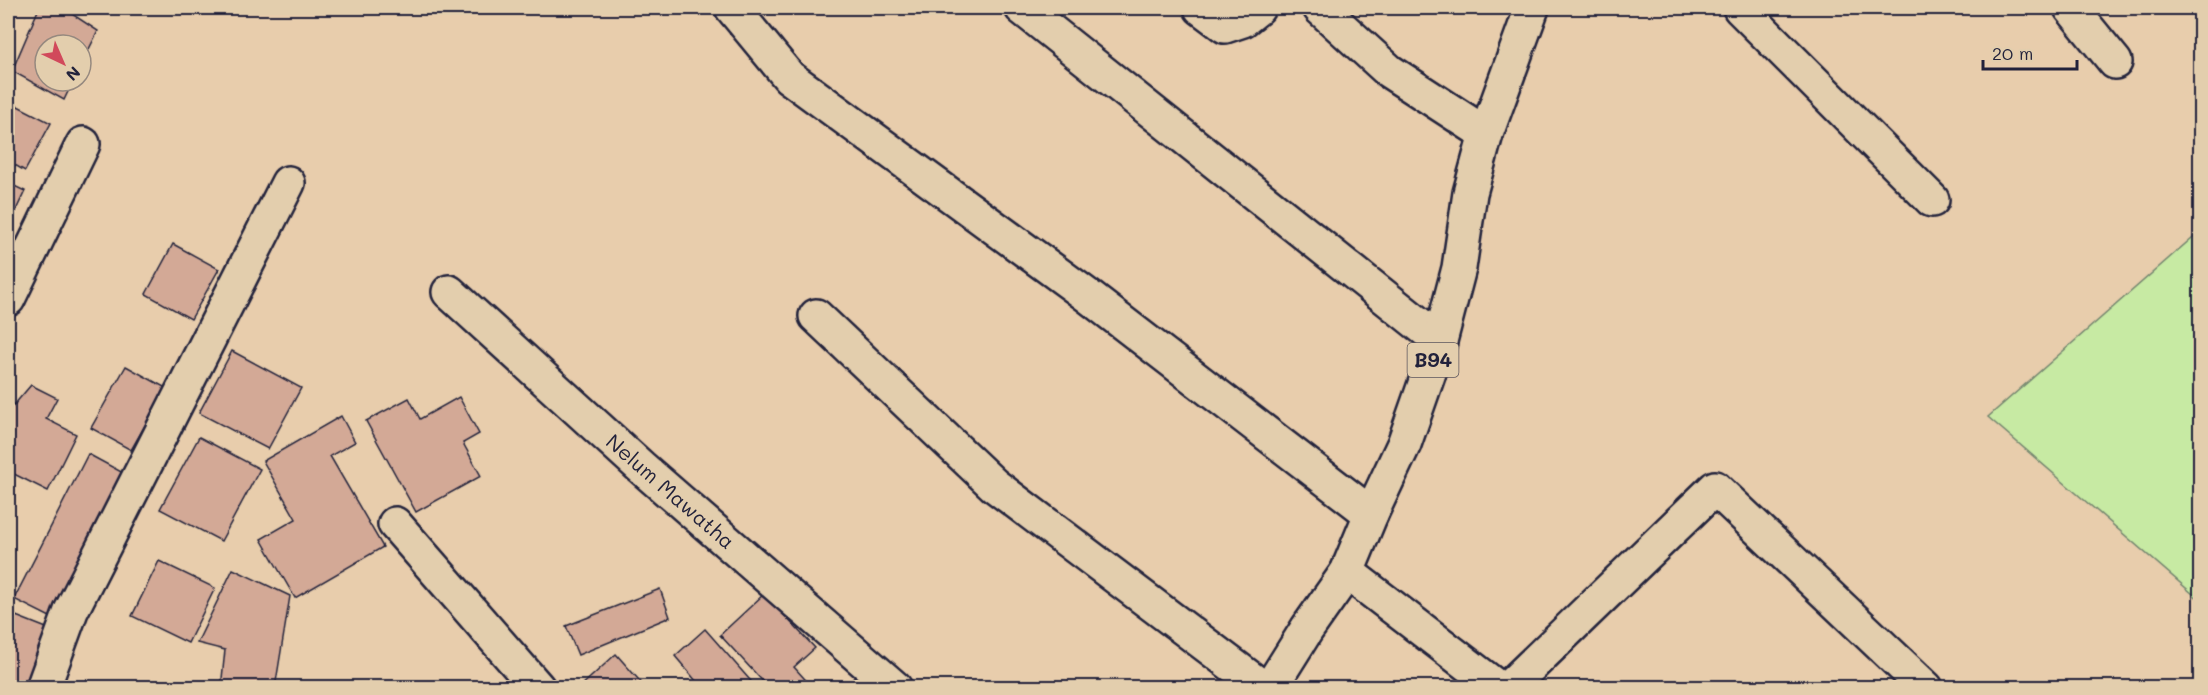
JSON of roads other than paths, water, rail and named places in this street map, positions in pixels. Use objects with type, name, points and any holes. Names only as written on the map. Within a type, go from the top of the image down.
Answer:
[{"type":"street","points":[[732,8],[789,77],[1088,296],[1371,514]]},
{"type":"street","points":[[1022,8],[1440,341]]},
{"type":"street","points":[[1201,8],[1225,26],[1243,20],[1258,8]]},
{"type":"street","points":[[1320,8],[1389,71],[1486,134]]},
{"type":"street","name":"B94","points":[[1270,687],[1347,572],[1404,444],[1440,341],[1459,268],[1470,193],[1486,134],[1532,8]]},
{"type":"street","points":[[1740,8],[1932,200]]},
{"type":"street","points":[[2071,8],[2115,62]]},
{"type":"street","points":[[8,299],[83,144]]},
{"type":"street","points":[[43,687],[71,611],[288,183]]},
{"type":"street","name":"Nelum Mawatha","points":[[449,292],[640,467],[895,687]]},
{"type":"street","points":[[816,316],[994,485],[1263,687]]},
{"type":"street","points":[[1508,687],[1714,488],[1926,687]]},
{"type":"street","points":[[395,525],[538,687]]},
{"type":"street","points":[[1347,572],[1498,687]]}]
